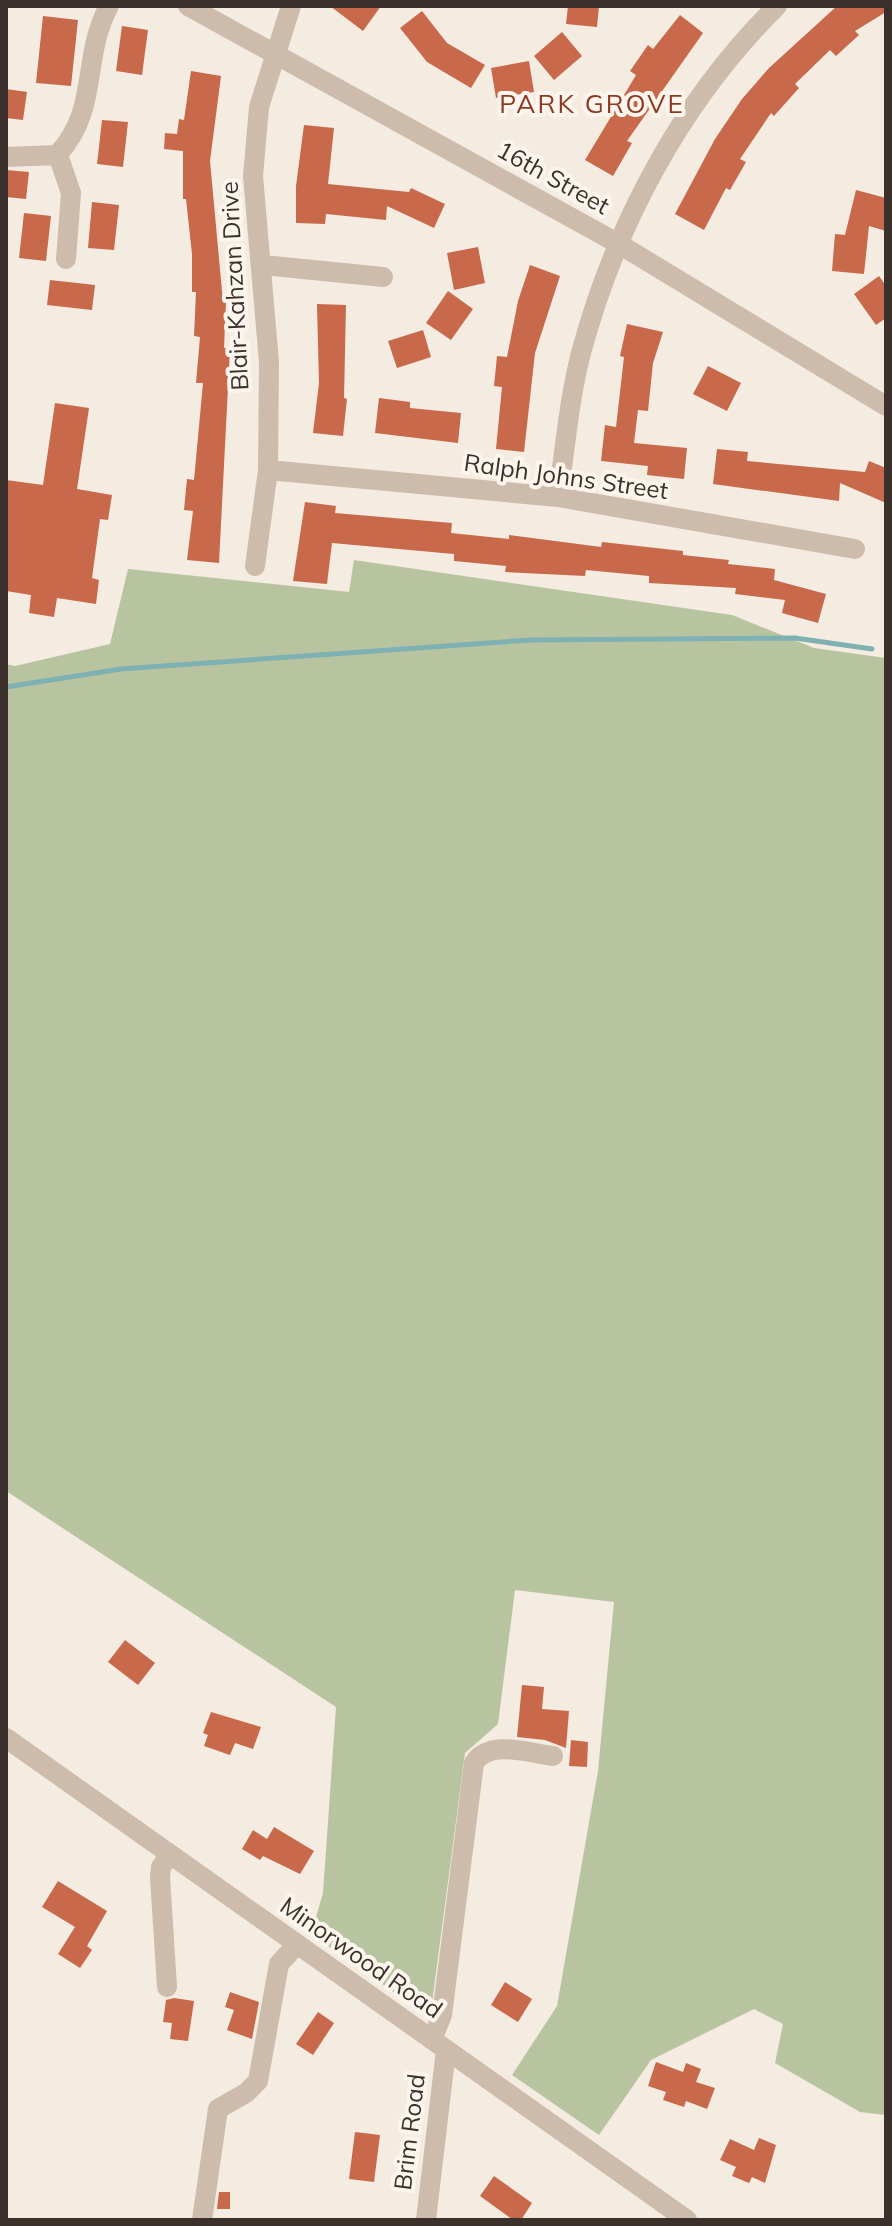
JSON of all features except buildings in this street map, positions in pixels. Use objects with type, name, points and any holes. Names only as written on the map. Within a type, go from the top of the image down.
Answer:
[{"type":"street","points":[[6,157],[58,155],[75,136],[87,103],[100,22],[109,6]]},
{"type":"street","name":"16th Street","points":[[188,6],[619,244],[886,406]]},
{"type":"street","name":"Blair-Kahzan Drive","points":[[255,566],[268,470],[269,362],[253,176],[259,107],[291,6]]},
{"type":"street","points":[[558,497],[581,354],[619,244],[639,200],[693,103],[737,45],[777,6]]},
{"type":"street","points":[[58,155],[71,193],[66,259]]},
{"type":"street","points":[[263,265],[383,277]]},
{"type":"street","name":"Ralph Johns Street","points":[[268,470],[558,497],[855,549]]},
{"type":"street","name":"Minorwood Road","points":[[6,1738],[687,2220]]},
{"type":"street","name":"Brim Road","points":[[426,2220],[442,2015],[474,1763],[480,1753],[491,1749],[553,1756]]},
{"type":"street","points":[[167,1987],[160,1877],[161,1867],[170,1854]]},
{"type":"street","points":[[202,2220],[218,2109],[246,2093],[258,2081],[279,1964],[297,1944]]},
{"type":"green space","points":[[354,560],[732,615],[814,648],[886,658],[886,2115],[860,2112],[775,2063],[783,2024],[754,2009],[651,2060],[599,2135],[512,2075],[557,2006],[598,1771],[614,1602],[515,1590],[498,1724],[465,1753],[430,2018],[311,1934],[323,1893],[336,1707],[6,1491],[6,664],[15,666],[110,644],[128,569],[349,592]]},
{"type":"waterway","points":[[6,687],[121,669],[530,640],[795,638],[872,649]]},
{"type":"district","name":"PARK GROVE","points":[[592,104]]}]
